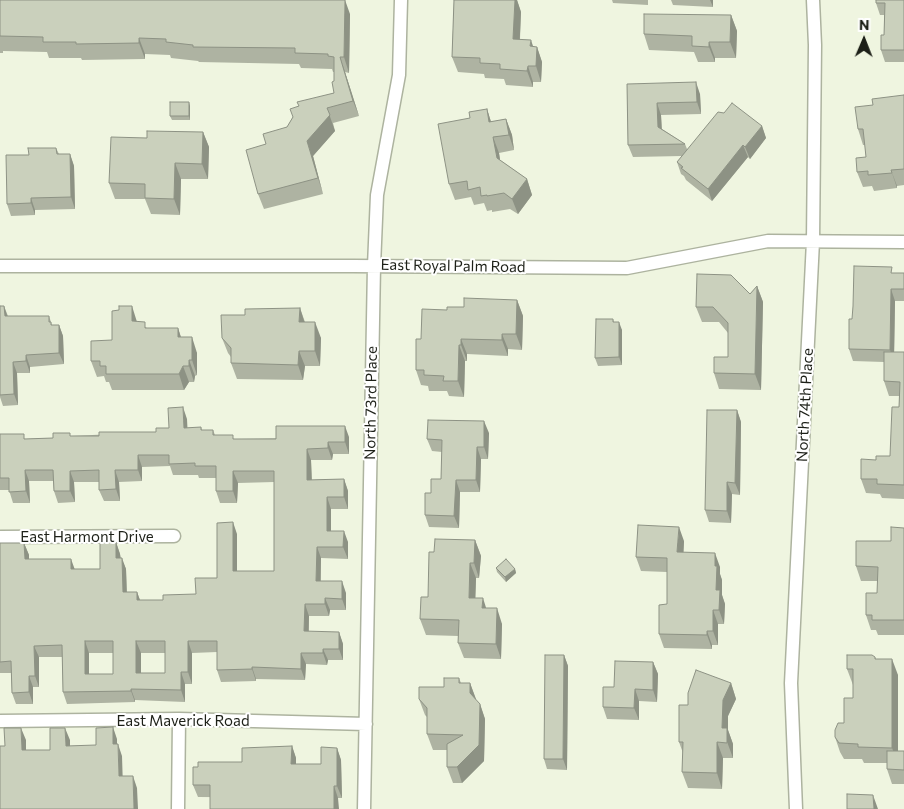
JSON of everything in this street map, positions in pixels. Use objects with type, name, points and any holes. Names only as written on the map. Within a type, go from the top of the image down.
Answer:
[{"type":"street","name":"North 73rd Place","points":[[364,809],[377,195],[399,75],[401,0]]},
{"type":"street","name":"North 74th Place","points":[[796,809],[792,683],[813,240],[815,45],[813,0]]},
{"type":"street","name":"East Royal Palm Road","points":[[0,266],[627,268],[768,241],[904,242]]},
{"type":"street","name":"East Harmont Drive","points":[[0,537],[174,536]]},
{"type":"street","name":"East Maverick Road","points":[[0,721],[179,719],[366,724]]},
{"type":"street","points":[[178,809],[179,719]]},
{"type":"building","points":[[0,0],[345,0],[344,57],[340,57],[353,101],[327,108],[330,115],[307,141],[318,178],[258,194],[246,150],[266,144],[263,134],[287,127],[293,117],[290,109],[299,106],[297,102],[334,93],[332,82],[334,81],[334,57],[328,56],[328,54],[295,53],[295,48],[193,47],[193,45],[166,42],[166,39],[139,38],[139,43],[76,44],[76,42],[43,42],[43,37],[0,36]]},
{"type":"building","points":[[454,0],[515,0],[513,39],[531,40],[530,46],[537,47],[536,66],[528,66],[527,71],[500,69],[500,64],[480,63],[480,58],[452,57]]},
{"type":"building","points":[[876,0],[904,0],[904,50],[881,50],[881,35],[884,35],[885,3],[876,3]]},
{"type":"building","points":[[644,14],[731,15],[730,42],[709,42],[709,47],[692,46],[692,36],[644,34]]},
{"type":"building","points":[[696,82],[697,102],[657,103],[658,127],[685,144],[628,145],[627,84]]},
{"type":"building","points":[[904,95],[904,169],[891,170],[892,173],[868,175],[868,171],[857,172],[856,158],[866,157],[863,129],[858,129],[855,107],[873,105],[872,99]]},
{"type":"building","points":[[170,102],[189,102],[189,116],[170,116]]},
{"type":"building","points":[[732,103],[762,126],[745,147],[743,145],[708,189],[681,168],[683,167],[677,162],[718,112],[724,113]]},
{"type":"building","points":[[487,109],[489,122],[506,119],[509,135],[493,137],[497,158],[527,179],[512,199],[504,193],[481,196],[480,187],[468,190],[467,181],[449,184],[438,124],[470,118],[469,112]]},
{"type":"building","points":[[147,131],[203,132],[202,164],[175,163],[174,199],[145,198],[145,184],[109,183],[111,137],[147,138]]},
{"type":"building","points":[[28,148],[56,148],[57,154],[70,154],[71,197],[31,198],[31,203],[7,204],[6,155],[29,155]]},
{"type":"building","points":[[854,266],[892,267],[891,273],[904,273],[904,289],[891,289],[890,350],[849,349],[849,319],[852,319]]},
{"type":"building","points":[[697,274],[731,275],[750,294],[757,286],[755,374],[714,373],[714,357],[728,357],[728,323],[713,307],[696,307]]},
{"type":"building","points":[[464,298],[517,300],[516,334],[502,334],[502,340],[461,339],[461,345],[459,345],[458,381],[443,381],[444,376],[424,375],[424,370],[416,370],[416,339],[421,339],[422,309],[447,310],[447,307],[464,307]]},
{"type":"building","points":[[0,306],[4,306],[5,316],[49,316],[51,325],[59,325],[59,353],[26,355],[26,361],[13,362],[14,394],[0,395]]},
{"type":"building","points":[[119,306],[132,306],[132,321],[145,322],[145,328],[178,328],[178,337],[192,337],[192,360],[189,360],[189,366],[183,366],[179,374],[106,374],[106,366],[100,366],[100,361],[91,361],[91,341],[112,340],[112,311],[119,310]]},
{"type":"building","points":[[300,308],[299,322],[315,322],[315,351],[299,351],[298,365],[231,363],[231,348],[222,338],[221,315],[245,315],[245,309]]},
{"type":"building","points":[[596,319],[613,319],[613,322],[619,322],[619,357],[595,358]]},
{"type":"building","points":[[884,352],[904,352],[904,485],[877,484],[877,479],[861,479],[861,459],[876,460],[876,456],[890,456],[892,407],[899,407],[900,382],[884,381]]},
{"type":"building","points":[[183,407],[184,428],[201,427],[201,430],[213,430],[213,435],[233,435],[233,439],[276,439],[276,426],[345,426],[345,442],[328,442],[328,448],[307,449],[307,480],[344,479],[344,497],[327,497],[327,531],[344,531],[343,547],[317,547],[316,581],[342,581],[342,599],[325,598],[325,604],[305,604],[304,631],[339,632],[339,649],[323,649],[323,653],[301,653],[301,669],[252,667],[252,669],[217,670],[217,641],[188,641],[188,672],[181,672],[181,690],[131,689],[131,691],[63,692],[62,645],[34,646],[35,676],[29,676],[29,692],[12,693],[11,661],[0,662],[0,543],[24,543],[25,559],[71,559],[71,569],[100,569],[100,543],[116,542],[116,558],[122,558],[123,592],[137,592],[137,600],[163,600],[163,595],[196,594],[195,578],[217,578],[217,523],[233,522],[233,571],[274,571],[274,471],[233,471],[233,491],[216,491],[216,466],[195,466],[195,463],[169,464],[169,455],[138,455],[138,470],[115,470],[116,489],[99,490],[99,470],[70,471],[70,491],[54,491],[53,470],[25,470],[26,491],[9,492],[9,478],[0,478],[0,434],[24,434],[24,439],[53,438],[53,433],[70,433],[70,436],[99,436],[99,432],[156,432],[156,428],[169,428],[168,408]],"holes":[[[85,641],[113,641],[113,674],[85,674]],[[136,641],[165,641],[165,673],[136,673]]]},
{"type":"building","points":[[707,410],[737,410],[735,483],[727,482],[727,511],[705,510]]},
{"type":"building","points":[[428,420],[484,421],[484,447],[477,447],[476,480],[456,480],[454,516],[425,515],[425,493],[431,493],[431,479],[441,479],[442,440],[427,439]]},
{"type":"building","points":[[638,525],[679,527],[677,552],[715,553],[715,566],[717,566],[716,590],[720,590],[719,610],[713,610],[713,631],[707,631],[707,635],[659,634],[659,605],[667,604],[667,558],[636,557]]},
{"type":"building","points":[[891,527],[904,528],[904,620],[872,620],[872,615],[866,615],[866,593],[877,593],[878,567],[856,566],[856,541],[891,541]]},
{"type":"building","points":[[435,539],[475,540],[474,563],[470,563],[469,598],[483,598],[482,608],[497,608],[496,644],[458,643],[459,620],[420,619],[421,597],[428,597],[429,552],[434,552]]},
{"type":"building","points":[[506,559],[515,569],[505,577],[496,568]]},
{"type":"building","points":[[545,655],[564,655],[563,759],[544,759]]},
{"type":"building","points":[[847,655],[872,655],[875,659],[892,659],[892,748],[858,747],[858,744],[839,743],[835,737],[838,723],[844,723],[844,698],[853,698],[853,669],[847,669]]},
{"type":"building","points":[[615,661],[653,662],[653,690],[635,689],[634,708],[603,707],[603,687],[614,687]]},
{"type":"building","points":[[696,670],[731,683],[723,700],[722,728],[727,728],[727,743],[717,742],[717,773],[682,772],[683,742],[679,742],[679,705],[688,705],[688,693]]},
{"type":"building","points":[[444,678],[459,678],[459,683],[470,683],[470,693],[480,704],[479,745],[457,767],[447,767],[447,744],[463,735],[427,734],[427,708],[419,699],[419,687],[444,687]]},
{"type":"building","points":[[113,727],[113,744],[118,744],[119,776],[133,776],[134,809],[0,809],[0,746],[5,746],[4,728],[21,728],[22,750],[50,750],[50,728],[65,728],[66,746],[96,745],[96,728]]},
{"type":"building","points":[[292,746],[291,764],[321,764],[321,747],[337,748],[337,786],[334,786],[334,809],[210,809],[210,785],[193,785],[193,767],[198,767],[198,762],[242,762],[242,748]]},
{"type":"building","points":[[887,751],[904,751],[904,770],[887,769]]},
{"type":"building","points":[[847,794],[873,795],[874,809],[847,809]]}]
